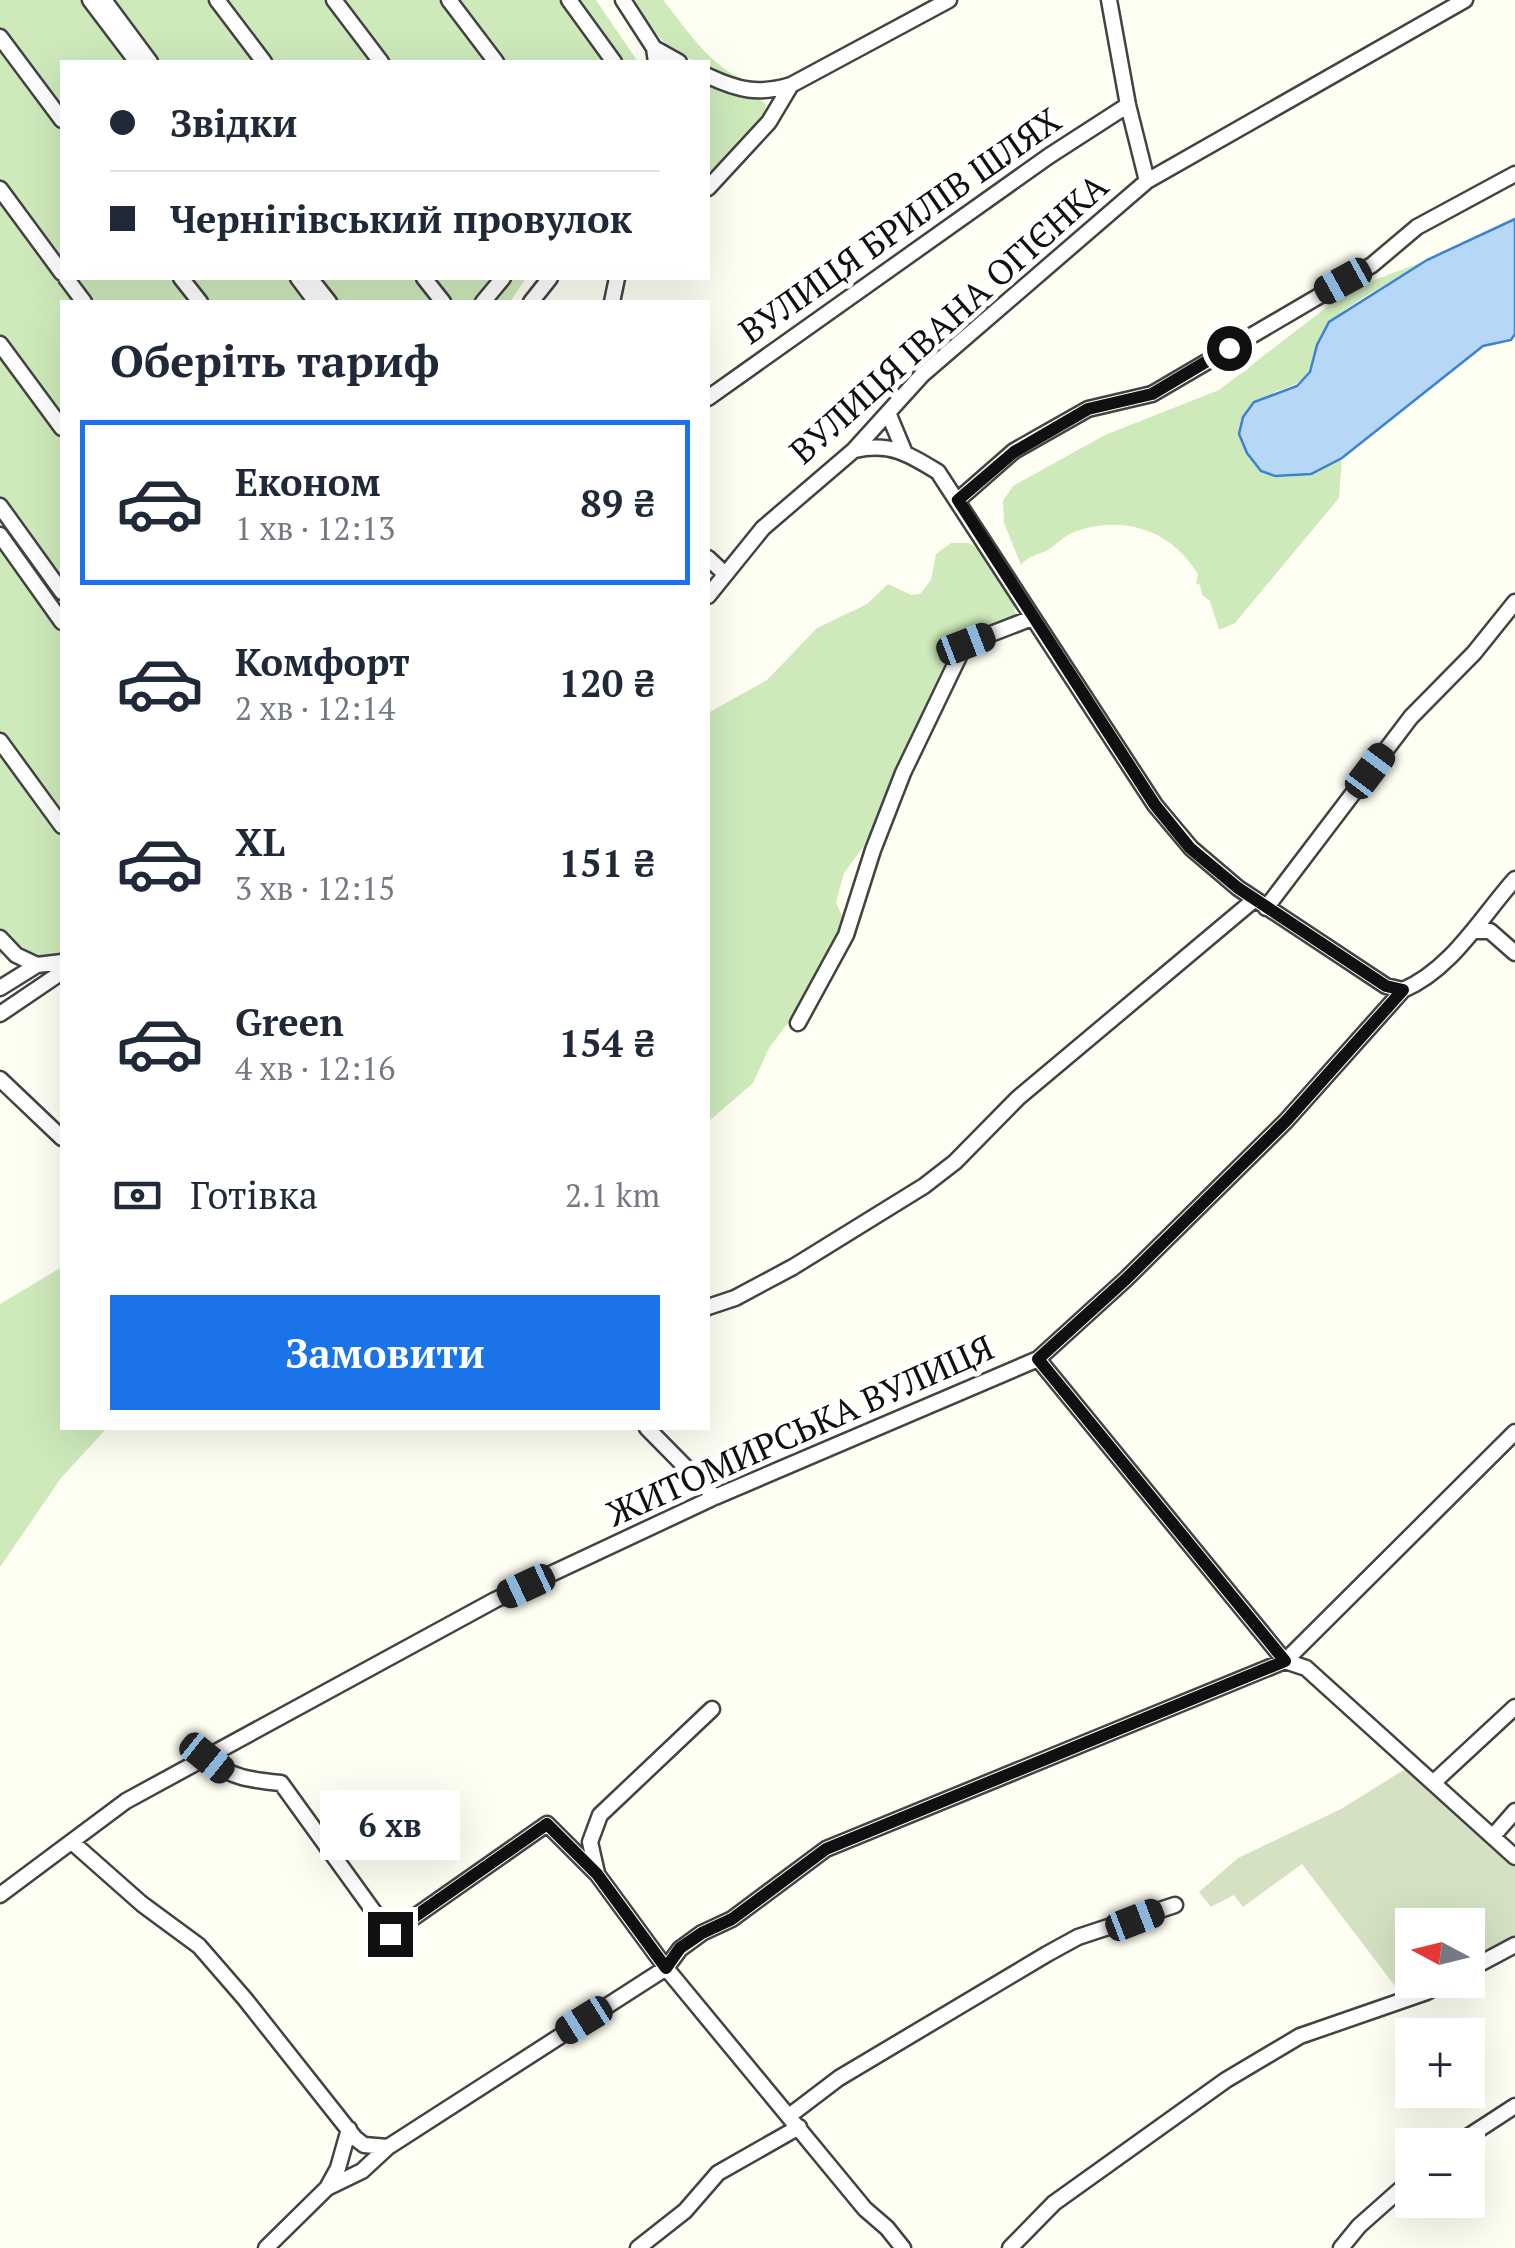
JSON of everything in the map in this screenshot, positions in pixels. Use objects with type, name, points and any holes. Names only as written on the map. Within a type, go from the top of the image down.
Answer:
[{"type":"street","points":[[90,0],[135,60]]},
{"type":"street","points":[[104,0],[149,60]]},
{"type":"street","points":[[217,0],[262,60]]},
{"type":"street","points":[[334,0],[379,60]]},
{"type":"street","points":[[449,0],[494,60]]},
{"type":"street","points":[[569,0],[613,60]]},
{"type":"street","points":[[623,0],[655,55]]},
{"type":"street","points":[[710,77],[755,92],[790,86],[949,0]]},
{"type":"street","points":[[1109,0],[1147,181]]},
{"type":"street","name":"ВУЛИЦЯ ІВАНА ОГІЄНКА","points":[[710,593],[763,528],[854,450],[890,415],[922,375],[1147,181],[1465,0]]},
{"type":"street","points":[[0,37],[60,117]]},
{"type":"street","points":[[710,186],[769,122],[790,86]]},
{"type":"street","name":"ВУЛИЦЯ БРИЛІВ ШЛЯХ","points":[[710,397],[1049,156],[1128,105]]},
{"type":"street","points":[[958,500],[1029,443],[1088,409],[1152,394],[1372,265],[1418,227],[1515,174]]},
{"type":"street","points":[[0,189],[60,270]]},
{"type":"street","points":[[183,280],[198,300]]},
{"type":"street","points":[[312,280],[327,300]]},
{"type":"street","points":[[426,280],[441,300]]},
{"type":"street","points":[[485,300],[501,280]]},
{"type":"street","points":[[533,300],[548,280]]},
{"type":"street","points":[[0,344],[60,425]]},
{"type":"street","points":[[890,415],[904,451]]},
{"type":"street","points":[[854,450],[889,446],[938,472],[1155,805],[1199,856],[1260,904],[1386,986],[1403,990]]},
{"type":"street","points":[[0,506],[60,589]]},
{"type":"street","points":[[0,534],[60,619]]},
{"type":"street","points":[[710,560],[725,574]]},
{"type":"street","points":[[710,1306],[735,1298],[793,1267],[924,1186],[955,1162],[1018,1098],[1260,904],[1411,716],[1474,653],[1515,602]]},
{"type":"street","points":[[798,1023],[846,935],[903,773],[966,644],[1032,618]]},
{"type":"street","points":[[0,741],[60,823]]},
{"type":"street","name":"ЖИТОМИРСЬКА ВУЛИЦЯ","points":[[0,1896],[126,1801],[495,1600],[715,1497],[1038,1359],[1126,1279],[1286,1121],[1403,990],[1416,984],[1476,931],[1515,879]]},
{"type":"street","points":[[1476,931],[1490,931],[1515,953]]},
{"type":"street","points":[[0,938],[16,954],[37,965]]},
{"type":"street","points":[[0,988],[37,965],[60,962]]},
{"type":"street","points":[[0,1014],[60,973]]},
{"type":"street","points":[[0,1080],[60,1138]]},
{"type":"street","points":[[1038,1359],[1285,1661],[1306,1668],[1515,1857]]},
{"type":"street","points":[[649,1430],[715,1497]]},
{"type":"street","points":[[266,2248],[328,2188],[362,2171],[388,2148],[666,1968],[680,1948],[732,1919],[826,1849],[1285,1661],[1515,1432]]},
{"type":"street","points":[[1434,1782],[1515,1707]]},
{"type":"street","points":[[597,1874],[590,1842],[600,1815],[712,1709]]},
{"type":"street","points":[[207,1758],[225,1773],[244,1780],[281,1783],[390,1934],[547,1824],[597,1874],[666,1968],[865,2210],[903,2248]]},
{"type":"street","points":[[1494,1834],[1515,1812]]},
{"type":"street","points":[[570,1847],[590,1842]]},
{"type":"street","points":[[72,1844],[199,1946],[348,2129],[364,2145],[388,2148]]},
{"type":"street","points":[[638,2248],[685,2210],[718,2173],[794,2122],[839,2078],[1062,1945],[1175,1905]]},
{"type":"street","points":[[1485,1961],[1515,1944]]},
{"type":"street","points":[[1010,2248],[1054,2204],[1226,2080],[1300,2036],[1410,1998]]},
{"type":"street","points":[[1481,2128],[1515,2106]]},
{"type":"street","points":[[328,2188],[338,2168],[348,2129]]},
{"type":"street","points":[[1341,2248],[1359,2226],[1395,2195]]},
{"type":"green space","points":[[0,0],[596,0],[637,60],[60,60],[60,280],[525,280],[511,300],[60,300],[60,954],[30,955],[13,944],[0,956]]},
{"type":"green space","points":[[632,0],[663,0],[716,62],[758,84],[740,85],[710,68],[710,60],[683,56],[655,31]]},
{"type":"green space","points":[[710,80],[766,104],[764,121],[710,182]]},
{"type":"green space","points":[[1427,260],[1335,317],[1320,336],[1308,373],[1302,380],[1274,392],[1247,453],[1269,472],[1292,477],[1342,458],[1339,498],[1235,623],[1219,630],[1210,601],[1196,583],[1198,574],[1187,559],[1174,546],[1145,530],[1111,525],[1074,532],[1021,565],[1004,523],[1003,501],[1013,486],[1105,435],[1219,390],[1331,304],[1372,281]]},
{"type":"green space","points":[[951,543],[969,543],[984,554],[1014,605],[1015,615],[1000,630],[976,628],[951,650],[894,771],[866,843],[844,873],[836,902],[844,921],[829,959],[803,1003],[769,1048],[753,1083],[710,1120],[710,712],[767,680],[817,628],[867,604],[888,584],[911,595],[920,594],[931,580],[936,554]]},
{"type":"green space","points":[[60,1268],[60,1430],[105,1430],[61,1478],[0,1567],[0,1304]]},
{"type":"green space","points":[[1410,1766],[1515,1867],[1515,1936],[1485,1953],[1485,1908],[1395,1908],[1395,1986],[1302,1864],[1243,1907],[1234,1895],[1211,1907],[1199,1892],[1238,1858],[1341,1809]]},
{"type":"water","points":[[1515,219],[1515,334],[1511,340],[1483,346],[1342,458],[1311,474],[1275,476],[1261,471],[1239,434],[1243,417],[1254,402],[1297,386],[1310,372],[1317,345],[1329,322],[1427,260]]},
{"type":"route","points":[[390,1934],[547,1824],[597,1874],[666,1968],[680,1948],[732,1919],[826,1849],[1285,1661],[1038,1359],[1126,1279],[1286,1121],[1403,990],[1386,986],[1254,900],[1190,848],[1155,805],[958,500],[1014,452],[1088,409],[1152,394],[1229,348]]}]
